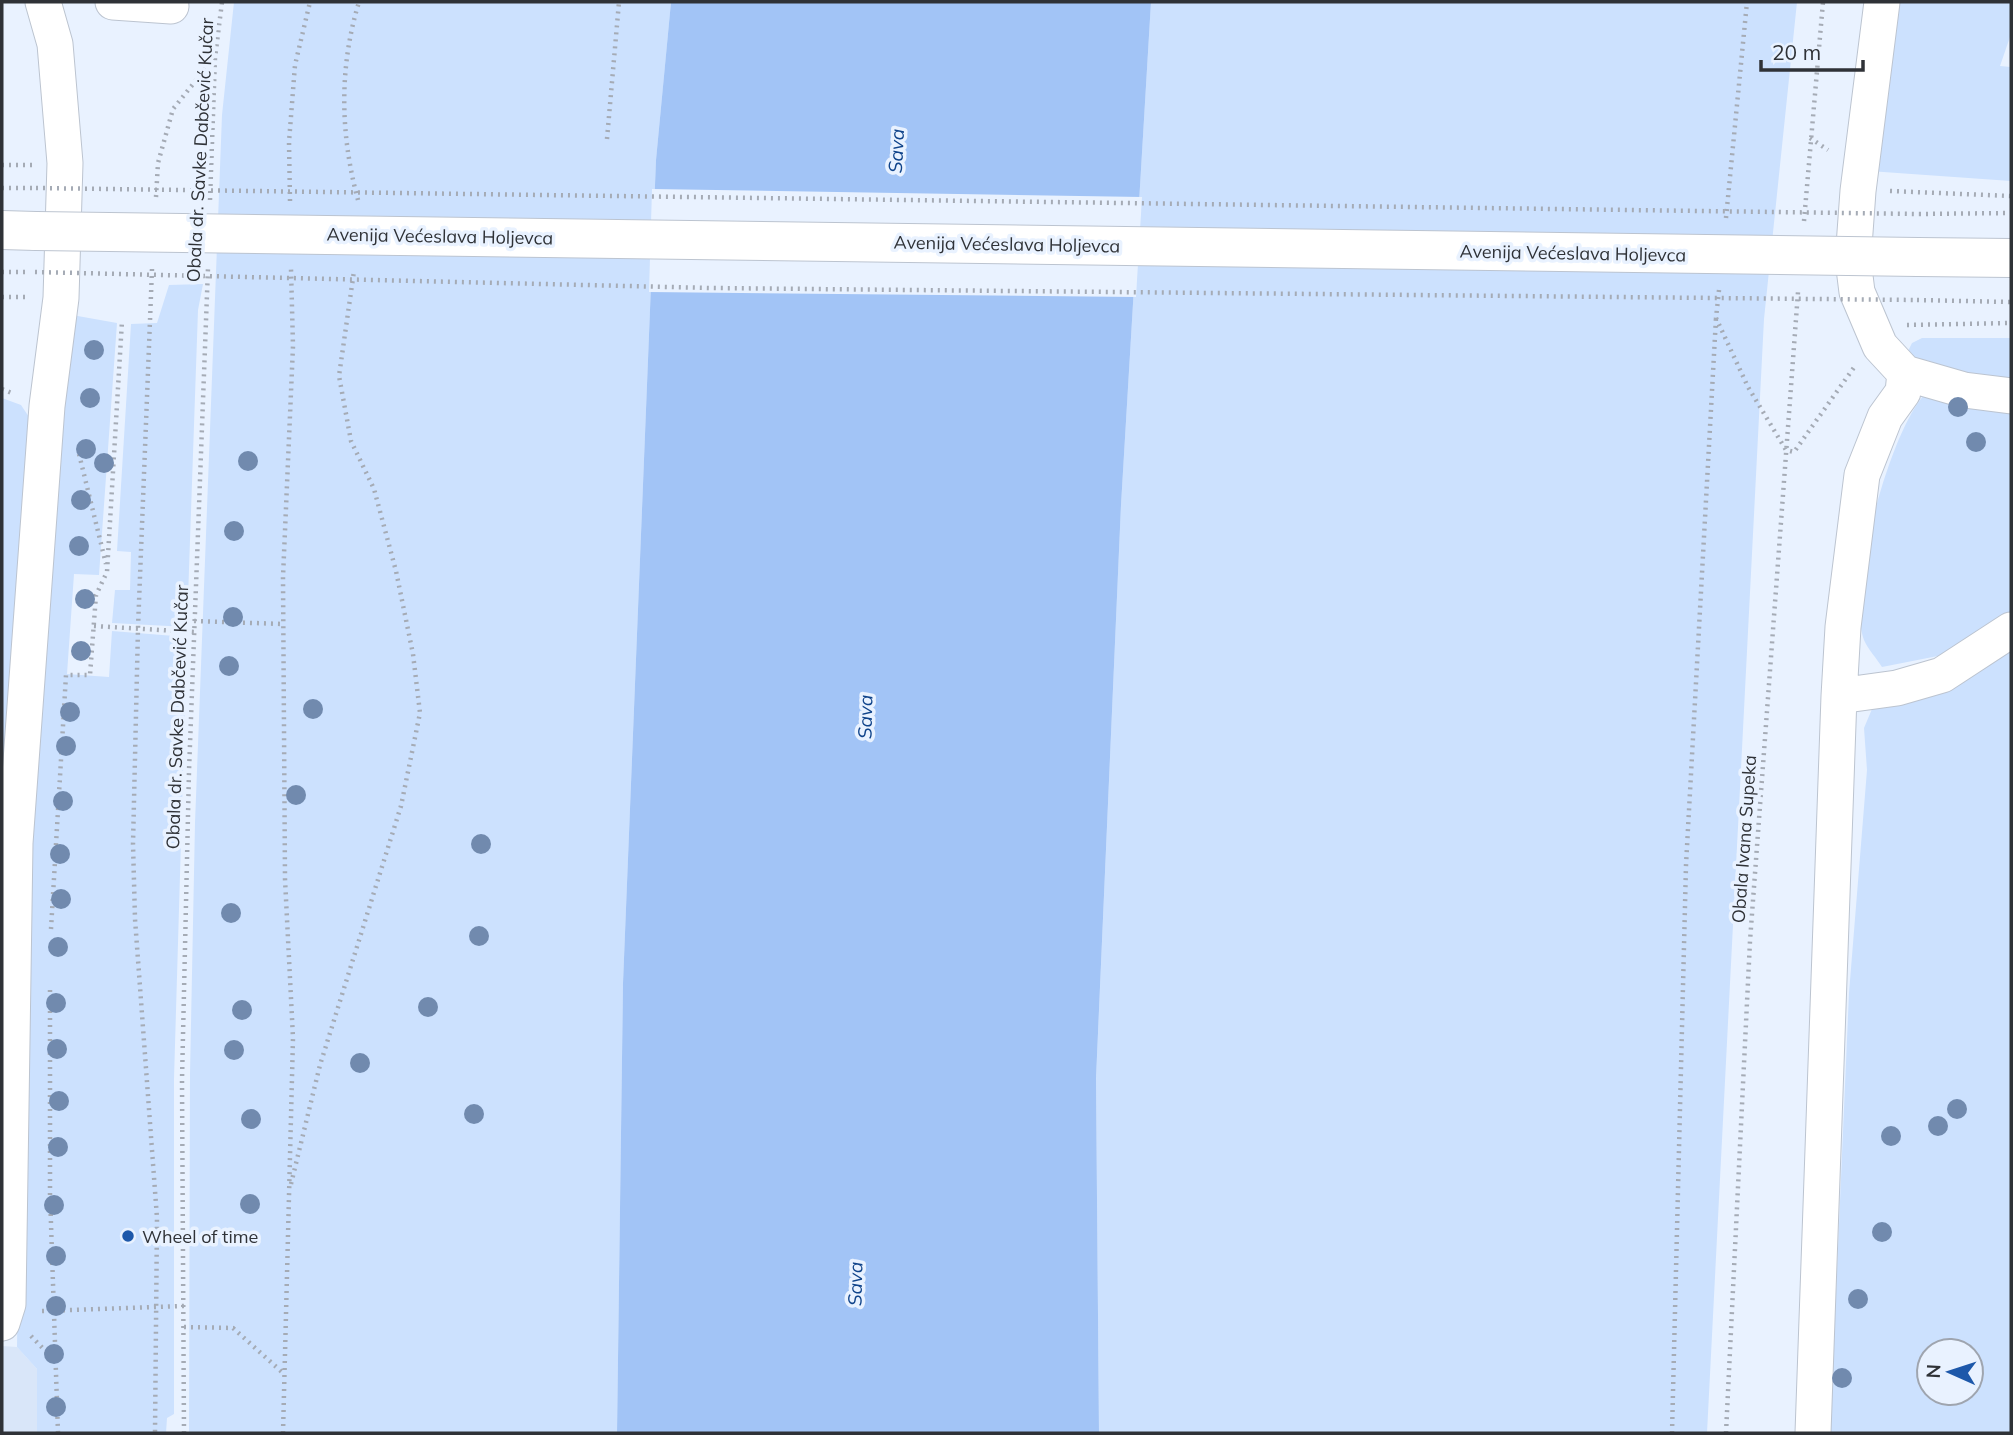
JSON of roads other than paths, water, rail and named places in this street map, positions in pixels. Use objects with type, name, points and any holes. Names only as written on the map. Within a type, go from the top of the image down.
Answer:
[{"type":"main road","name":"Avenija Većeslava Holjevca","points":[[19,231],[2011,258]]},
{"type":"street","points":[[2,1323],[8,1304],[15,843],[47,406],[61,298],[65,163],[55,44],[43,2]]},
{"type":"street","points":[[113,2],[171,6]]},
{"type":"street","points":[[1882,2],[1861,156],[1853,260],[1857,292],[1880,346],[1905,373],[1964,390],[2011,396]]},
{"type":"street","points":[[1813,1433],[1843,627],[1862,475],[1885,417],[1903,392],[1905,373]]},
{"type":"street","points":[[1839,696],[1897,688],[1942,675],[2011,630]]},
{"type":"water","name":"Sava","points":[[671,2],[1151,2],[1121,505],[1096,1079],[1099,1433],[617,1433],[623,983],[656,160]]},
{"type":"place","name":"Wheel of time","points":[[128,1236]]}]
